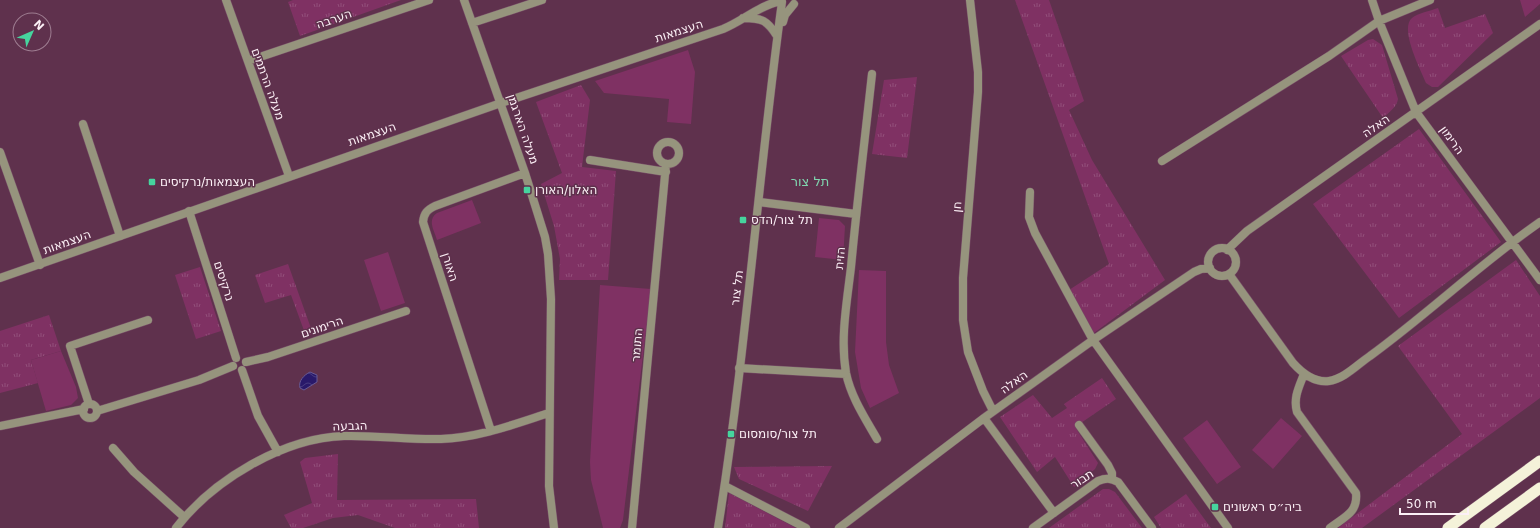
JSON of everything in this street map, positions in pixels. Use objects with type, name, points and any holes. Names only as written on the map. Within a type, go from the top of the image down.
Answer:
[{"type":"highway","points":[[1448,528],[1540,461]]},
{"type":"highway","points":[[1485,528],[1540,488]]},
{"type":"street","name":"מעלה הרתמים","points":[[226,0],[289,176]]},
{"type":"street","name":"הערבה","points":[[248,61],[429,0]]},
{"type":"street","name":"מעלה הארגמן","points":[[464,0],[525,173],[545,237],[550,269],[551,299],[548,486],[554,528]]},
{"type":"street","points":[[472,23],[542,0]]},
{"type":"street","name":"העצמאות","points":[[751,12],[762,0]]},
{"type":"street","points":[[780,1],[789,5],[802,0]]},
{"type":"street","name":"חן","points":[[970,0],[978,72],[978,92],[963,278],[962,320],[968,352],[982,391],[993,411]]},
{"type":"street","name":"הרימון","points":[[1372,0],[1416,112],[1540,280]]},
{"type":"street","points":[[1162,161],[1329,56],[1379,21],[1430,0]]},
{"type":"street","name":"העצמאות","points":[[0,278],[289,176],[723,29],[751,12],[780,1]]},
{"type":"street","name":"תל צור","points":[[718,528],[725,486],[759,202],[780,1]]},
{"type":"street","name":"תל צור","points":[[775,50],[785,15],[794,4]]},
{"type":"street","points":[[742,18],[759,18],[766,22],[777,36]]},
{"type":"street","name":"האלה","points":[[1227,250],[1247,231],[1540,24]]},
{"type":"street","name":"הזית","points":[[872,74],[856,214],[844,342],[846,374],[851,390],[859,408],[877,439]]},
{"type":"street","points":[[82,124],[120,236]]},
{"type":"street","points":[[0,152],[40,265]]},
{"type":"street","name":"התומר","points":[[590,160],[666,168],[632,528]]},
{"type":"street","name":"האורן","points":[[491,430],[423,222],[424,214],[427,210],[435,206],[525,173]]},
{"type":"street","points":[[1030,192],[1030,217],[1035,233],[1093,340],[1228,528]]},
{"type":"street","points":[[759,202],[856,214]]},
{"type":"street","name":"נרקיסים","points":[[189,211],[236,358]]},
{"type":"street","points":[[1230,274],[1293,363],[1304,374],[1315,380],[1327,381],[1338,379],[1384,345],[1511,242],[1540,222]]},
{"type":"street","points":[[1220,249],[1227,250],[1232,253],[1236,259],[1235,267],[1230,274],[1218,275],[1210,268],[1209,260],[1212,253],[1220,249]]},
{"type":"street","name":"האלה","points":[[839,528],[993,411],[1093,340],[1194,272],[1201,269],[1210,268]]},
{"type":"street","name":"הרימונים","points":[[244,366],[406,311]]},
{"type":"street","points":[[148,320],[70,346],[86,407],[84,414],[89,417],[93,416],[97,411],[199,380],[233,366]]},
{"type":"street","points":[[233,366],[233,361],[236,358],[241,357],[254,407],[278,452]]},
{"type":"street","points":[[233,366],[236,370],[244,366]]},
{"type":"street","points":[[739,368],[846,374]]},
{"type":"street","points":[[1304,374],[1296,393],[1295,404],[1297,412],[1356,493],[1357,502],[1355,508],[1330,528]]},
{"type":"street","points":[[0,426],[93,405],[97,411]]},
{"type":"street","name":"הגבעה","points":[[176,528],[184,517],[202,500],[242,470],[265,457],[278,452],[321,439],[343,436],[442,439],[491,430],[549,413]]},
{"type":"street","points":[[984,418],[1054,513]]},
{"type":"street","points":[[1079,424],[1108,465],[1112,473],[1112,479]]},
{"type":"street","points":[[113,448],[134,472],[184,517]]},
{"type":"street","name":"תבור","points":[[1033,528],[1098,481],[1105,478],[1118,482],[1152,528]]},
{"type":"street","points":[[725,486],[806,528]]},
{"type":"green space","points":[[293,0],[401,0],[300,36],[288,2]]},
{"type":"green space","points":[[1015,0],[1049,0],[1084,101],[1069,110],[1092,160],[1165,280],[1094,333],[1069,290],[1109,264]]},
{"type":"green space","points":[[1520,0],[1540,0],[1540,4],[1525,17]]},
{"type":"green space","points":[[1438,8],[1445,28],[1485,14],[1493,33],[1438,87],[1432,87],[1426,83],[1420,69],[1412,50],[1408,31],[1409,23],[1412,18],[1421,13]]},
{"type":"green space","points":[[1373,39],[1382,45],[1398,99],[1394,107],[1383,118],[1341,56],[1368,40]]},
{"type":"green space","points":[[688,50],[695,72],[691,124],[667,122],[669,99],[604,93],[595,81]]},
{"type":"green space","points":[[917,77],[907,158],[872,154],[884,80]]},
{"type":"green space","points":[[581,85],[590,100],[582,167],[616,171],[608,280],[559,280],[560,259],[554,226],[541,184],[562,173],[536,102]]},
{"type":"green space","points":[[1419,129],[1501,242],[1399,318],[1313,204]]},
{"type":"green space","points":[[472,200],[481,223],[437,240],[432,225],[432,219],[434,216],[437,213]]},
{"type":"green space","points":[[819,218],[839,220],[845,226],[843,260],[815,257]]},
{"type":"green space","points":[[388,252],[405,303],[381,311],[364,260]]},
{"type":"green space","points":[[1516,260],[1540,296],[1540,398],[1362,528],[1338,528],[1462,434],[1398,346]]},
{"type":"green space","points":[[288,264],[313,334],[306,336],[291,295],[265,303],[255,275]]},
{"type":"green space","points":[[200,267],[221,331],[196,339],[175,275]]},
{"type":"green space","points":[[859,270],[886,271],[886,342],[889,365],[899,393],[870,408],[861,388],[855,352]]},
{"type":"green space","points":[[600,285],[651,289],[623,520],[620,528],[603,528],[591,480],[590,462]]},
{"type":"green space","points":[[49,315],[61,351],[31,360],[38,383],[0,393],[0,331]]},
{"type":"green space","points":[[61,351],[76,387],[78,398],[71,405],[46,411],[31,360]]},
{"type":"green space","points":[[1102,378],[1116,399],[1075,427],[1098,463],[1095,469],[1074,487],[1055,457],[1037,472],[1000,417],[1033,395],[1052,418],[1067,408],[1064,404]]},
{"type":"green space","points":[[1281,418],[1302,436],[1273,469],[1252,450]]},
{"type":"green space","points":[[1207,420],[1241,467],[1217,484],[1183,438]]},
{"type":"green space","points":[[338,454],[337,500],[476,499],[479,528],[395,528],[358,515],[333,518],[303,528],[291,528],[284,515],[312,503],[300,462],[305,458]]},
{"type":"green space","points":[[832,466],[808,511],[739,479],[734,467]]},
{"type":"green space","points":[[1103,489],[1109,489],[1115,492],[1142,528],[1049,528]]},
{"type":"green space","points":[[729,493],[796,528],[725,528]]},
{"type":"green space","points":[[1186,494],[1211,528],[1161,528],[1154,517]]},
{"type":"water","points":[[310,372],[317,375],[317,382],[304,390],[300,388],[300,383]]},
{"type":"place","name":"העצמאות/נרקיסים","points":[[152,182]]},
{"type":"place","name":"האלון/האורן","points":[[527,190]]},
{"type":"place","name":"תל צור/הדס","points":[[743,220]]},
{"type":"place","name":"תל צור/סומסום","points":[[731,434]]},
{"type":"place","name":"ביה״ס ראשונים","points":[[1215,507]]},
{"type":"district","name":"תל צור","points":[[810,181]]}]
